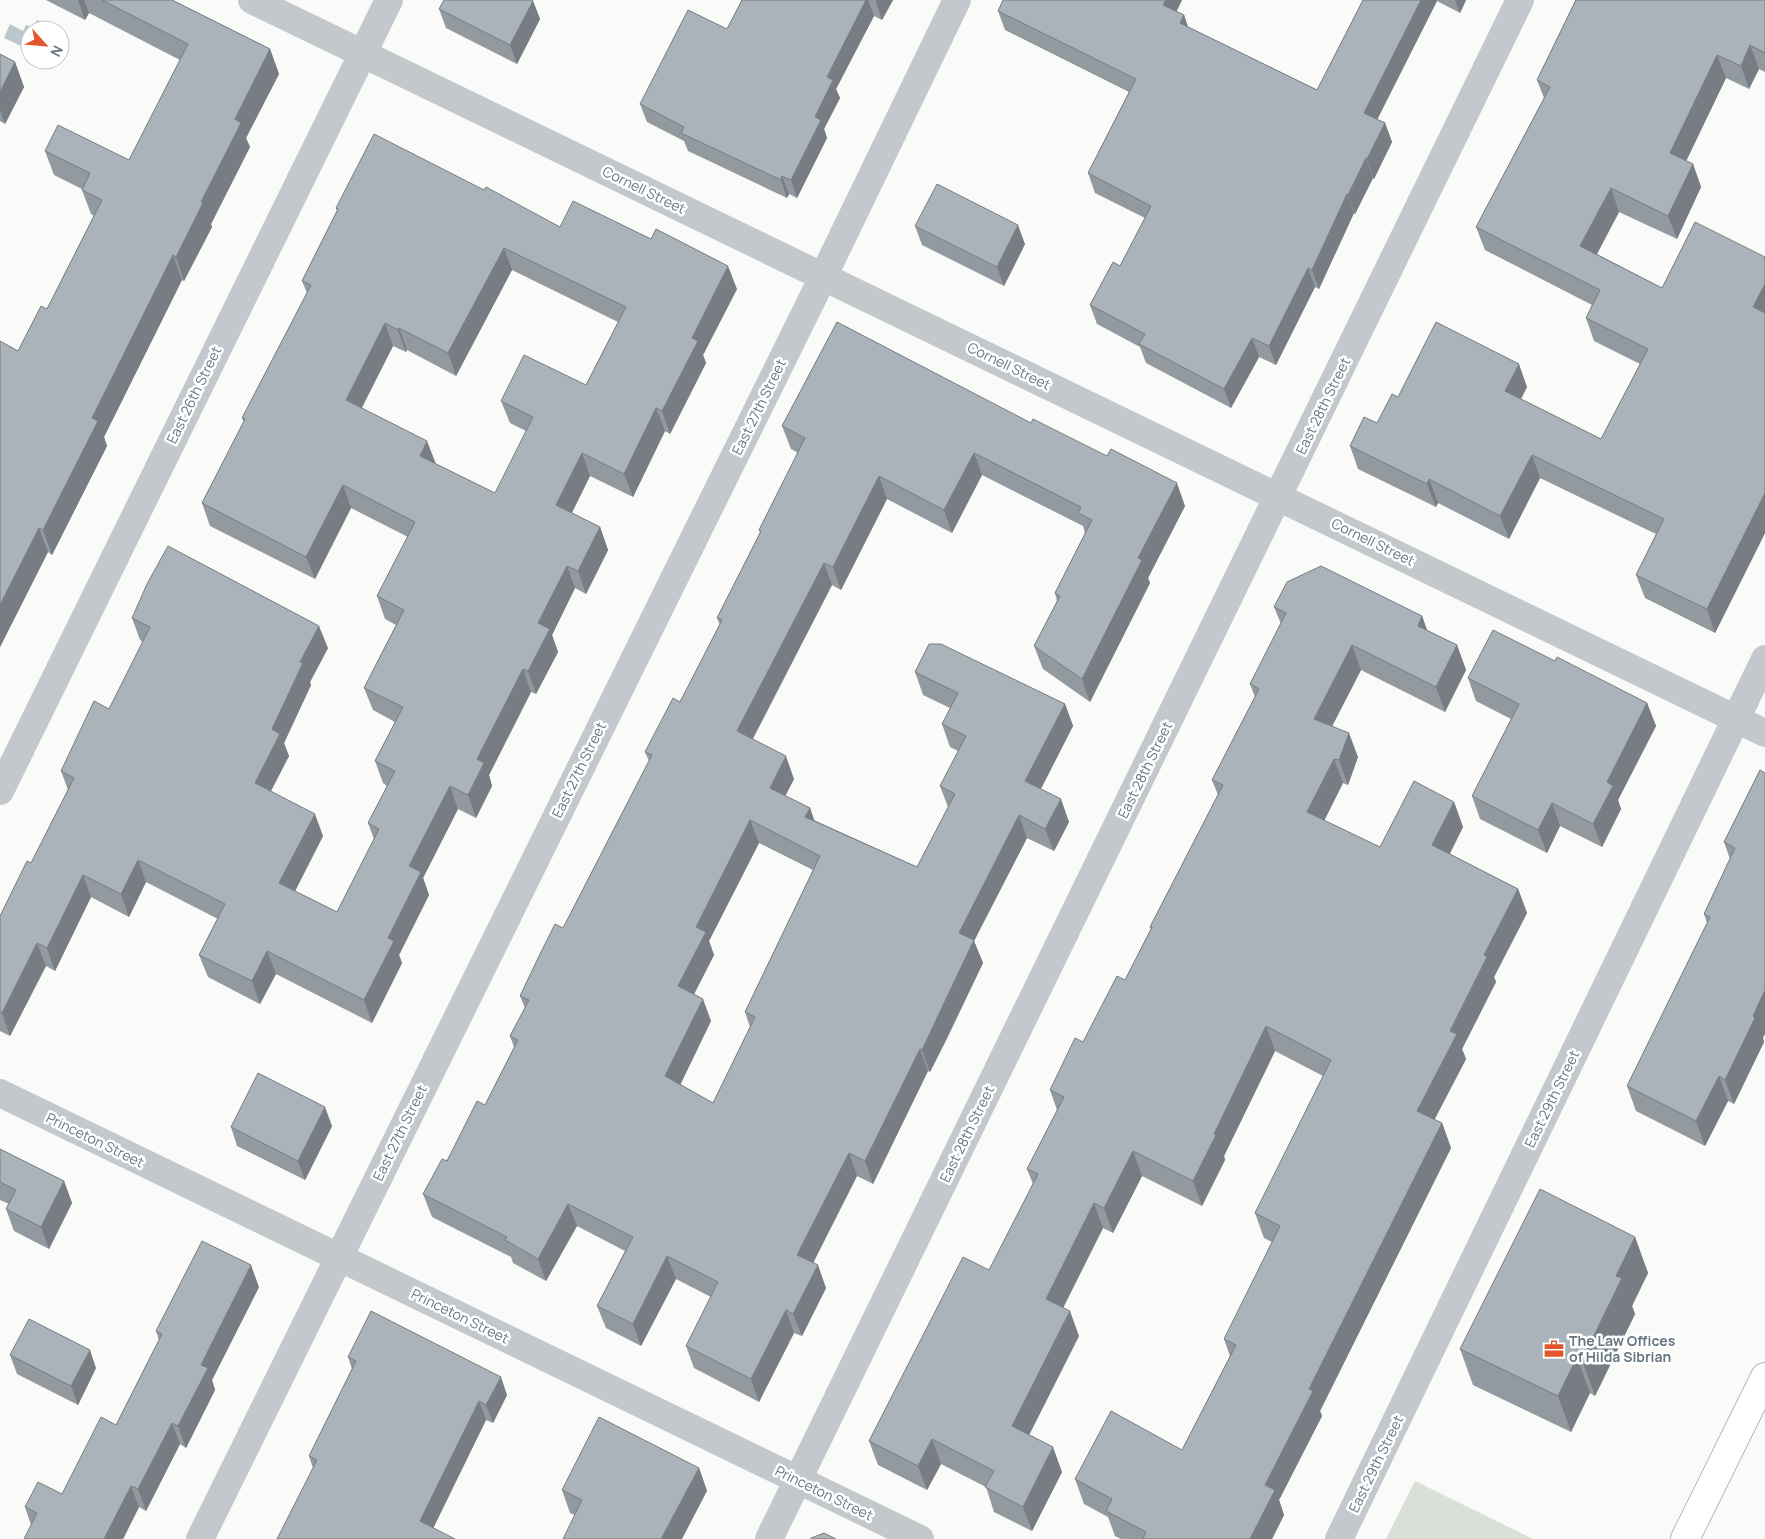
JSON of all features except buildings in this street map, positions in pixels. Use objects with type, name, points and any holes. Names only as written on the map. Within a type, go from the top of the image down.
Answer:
[{"type":"main road","points":[[1686,1539],[1765,1377]]},
{"type":"street","name":"Cornell Street","points":[[252,0],[1765,733]]},
{"type":"street","name":"East 26th Street","points":[[0,791],[389,0]]},
{"type":"street","name":"East 27th Street","points":[[200,1539],[958,0]]},
{"type":"street","name":"East 28th Street","points":[[768,1539],[1520,0]]},
{"type":"street","name":"East 29th Street","points":[[1339,1539],[1765,659]]},
{"type":"street","name":"Princeton Street","points":[[0,1093],[920,1539]]},
{"type":"shaded area","points":[[10,24],[20,29],[20,45],[4,38]]},
{"type":"shaded area","points":[[1415,1481],[1533,1539],[1386,1539]]},
{"type":"place","name":"The Law Offices of Hilda Sibrian","points":[[1554,1349]]}]
